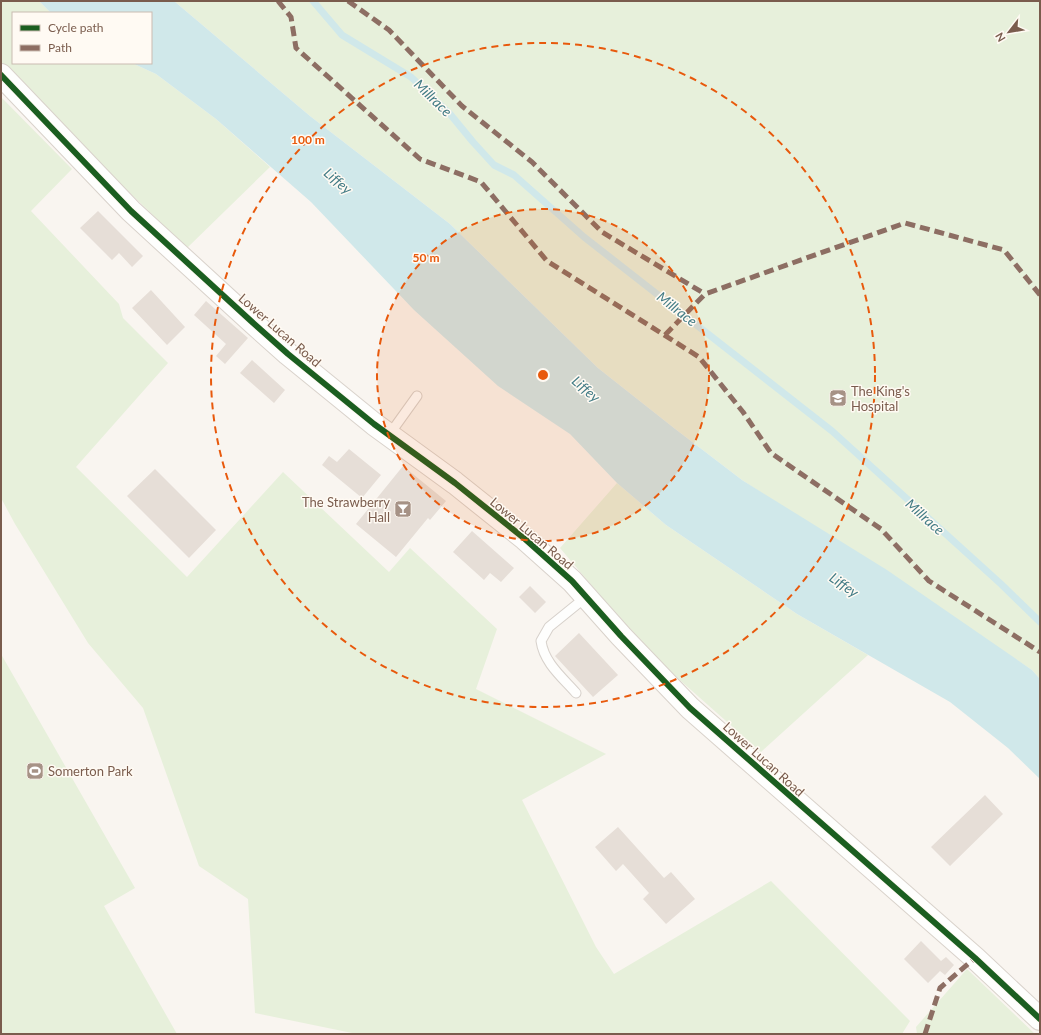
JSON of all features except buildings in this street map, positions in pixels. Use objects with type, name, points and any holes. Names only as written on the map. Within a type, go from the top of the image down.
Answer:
[{"type":"street","name":"Lower Lucan Road","points":[[1,75],[131,211],[288,354],[374,424],[455,483],[524,539],[572,581],[620,636],[690,708],[975,958],[1040,1019]]},
{"type":"lane","points":[[389,435],[418,396]]},
{"type":"lane","points":[[576,693],[546,659],[542,650],[541,642],[549,627],[586,597]]},
{"type":"green space","points":[[1,1],[39,1],[50,12],[12,12],[12,64],[134,64],[156,74],[216,119],[270,167],[187,248],[68,133],[1,65]]},
{"type":"green space","points":[[174,1],[1040,1],[1040,679],[1032,670],[742,480],[674,428],[598,368],[450,224],[310,116]]},
{"type":"green space","points":[[1,97],[72,169],[31,211],[119,304],[123,318],[168,363],[76,467],[187,577],[283,472],[389,572],[410,548],[497,629],[476,689],[606,754],[522,800],[596,947],[614,974],[771,881],[910,1021],[902,1034],[357,1034],[255,1013],[248,899],[199,866],[143,708],[88,643],[15,524],[1,498]]},
{"type":"green space","points":[[617,483],[666,525],[797,614],[868,655],[761,752],[647,651],[560,548]]},
{"type":"green space","name":"Somerton Park","points":[[1,654],[135,888],[104,906],[177,1034],[1,1034]]},
{"type":"green space","points":[[967,969],[1035,1034],[917,1034],[916,1027]]},
{"type":"water","name":"Liffey","points":[[39,1],[174,1],[310,116],[450,224],[598,368],[674,428],[742,480],[887,570],[1032,670],[1040,679],[1040,779],[1008,748],[950,702],[797,614],[666,525],[617,483],[570,434],[498,386],[414,310],[311,202],[216,119],[156,74],[134,64],[152,64],[152,12],[50,12]]},
{"type":"waterway","name":"Millrace","points":[[313,1],[342,35],[411,77],[450,114],[494,165],[514,175],[584,237],[832,431],[1001,584],[1040,622]]},
{"type":"marked path","points":[[278,1],[291,17],[296,48],[420,159],[481,182],[547,261],[699,357],[743,412],[771,453],[881,529],[929,581],[1040,652]]},
{"type":"marked path","points":[[348,1],[389,30],[462,106],[532,162],[602,232],[705,294]]},
{"type":"marked path","points":[[665,335],[705,294],[905,223],[1004,250],[1040,295]]},
{"type":"marked path","points":[[925,1034],[940,988],[975,958]]},
{"type":"cycle path","points":[[1,75],[131,211],[251,321],[288,354],[374,424],[455,483],[525,539],[572,581],[621,636],[690,708],[975,958],[1040,1019]]},
{"type":"place","name":"The King's Hospital","points":[[838,398]]},
{"type":"place","name":"The Strawberry Hall","points":[[403,509]]},
{"type":"place","name":"Somerton Park","points":[[35,771]]}]
